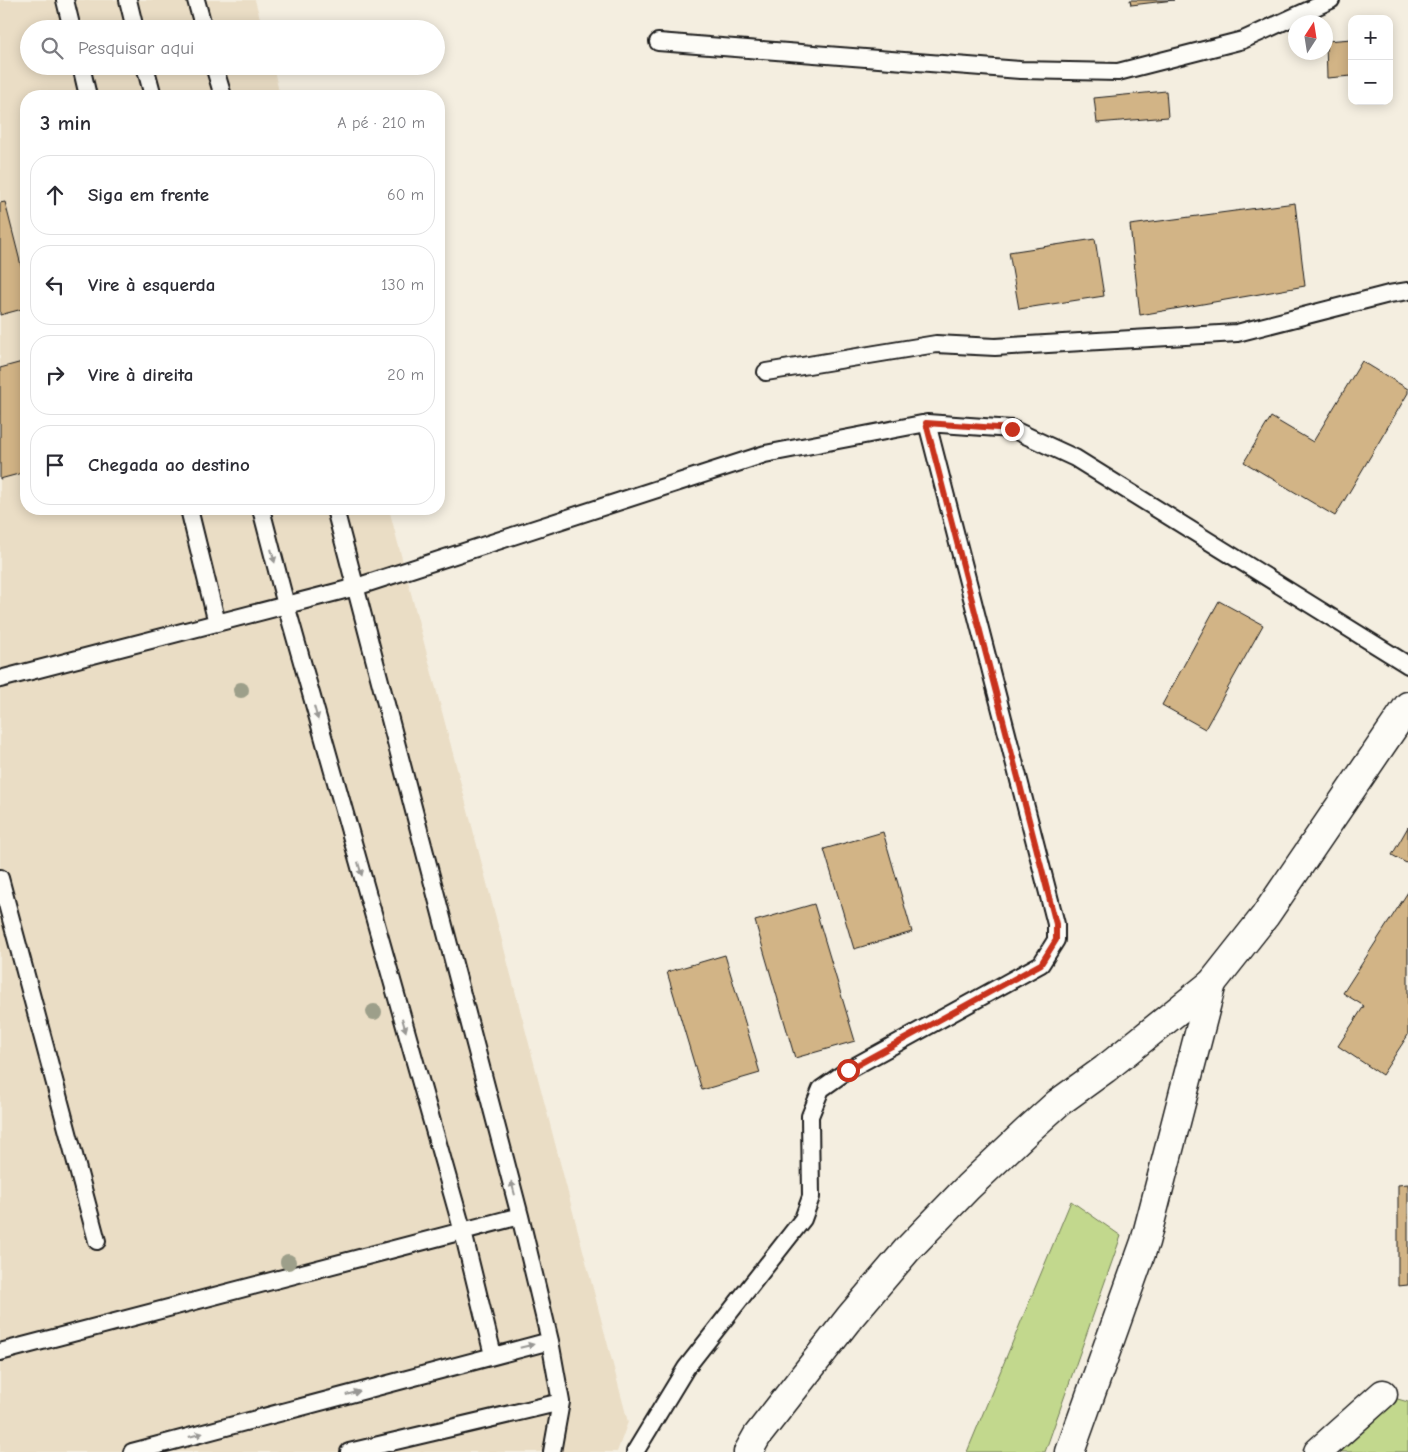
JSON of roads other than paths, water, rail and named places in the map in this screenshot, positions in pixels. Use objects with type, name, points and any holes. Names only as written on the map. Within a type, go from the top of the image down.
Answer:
[{"type":"main road","points":[[748,1452],[758,1436],[850,1317],[907,1250],[968,1187],[1058,1103],[1104,1070],[1212,983],[1265,916],[1408,706]]},
{"type":"main road","points":[[1070,1452],[1145,1242],[1212,983]]},
{"type":"main road","points":[[1318,1452],[1383,1394]]},
{"type":"lane","points":[[65,0],[70,20]]},
{"type":"lane","points":[[128,0],[133,20]]},
{"type":"lane","points":[[196,0],[202,20]]},
{"type":"lane","points":[[658,42],[1020,70],[1118,72],[1243,40],[1331,0]]},
{"type":"lane","points":[[83,75],[87,90]]},
{"type":"lane","points":[[147,75],[151,90]]},
{"type":"lane","points":[[216,75],[220,90]]},
{"type":"lane","points":[[766,372],[936,344],[996,347],[1237,333],[1389,294],[1408,291]]},
{"type":"lane","points":[[635,1452],[686,1368],[803,1219],[811,1197],[810,1116],[821,1089],[848,1070],[1041,964],[1056,940],[1056,924],[926,423]]},
{"type":"lane","points":[[0,680],[356,587],[765,454],[926,423],[1012,429],[1075,458],[1408,665]]},
{"type":"lane","points":[[190,515],[216,623]]},
{"type":"lane","points":[[263,515],[286,605],[462,1232],[493,1355]]},
{"type":"lane","points":[[336,515],[520,1216],[550,1341],[561,1402],[552,1452]]},
{"type":"lane","points":[[0,878],[97,1241]]},
{"type":"lane","points":[[0,1352],[520,1216]]},
{"type":"lane","points":[[132,1452],[550,1341]]},
{"type":"lane","points":[[349,1452],[561,1402]]}]
